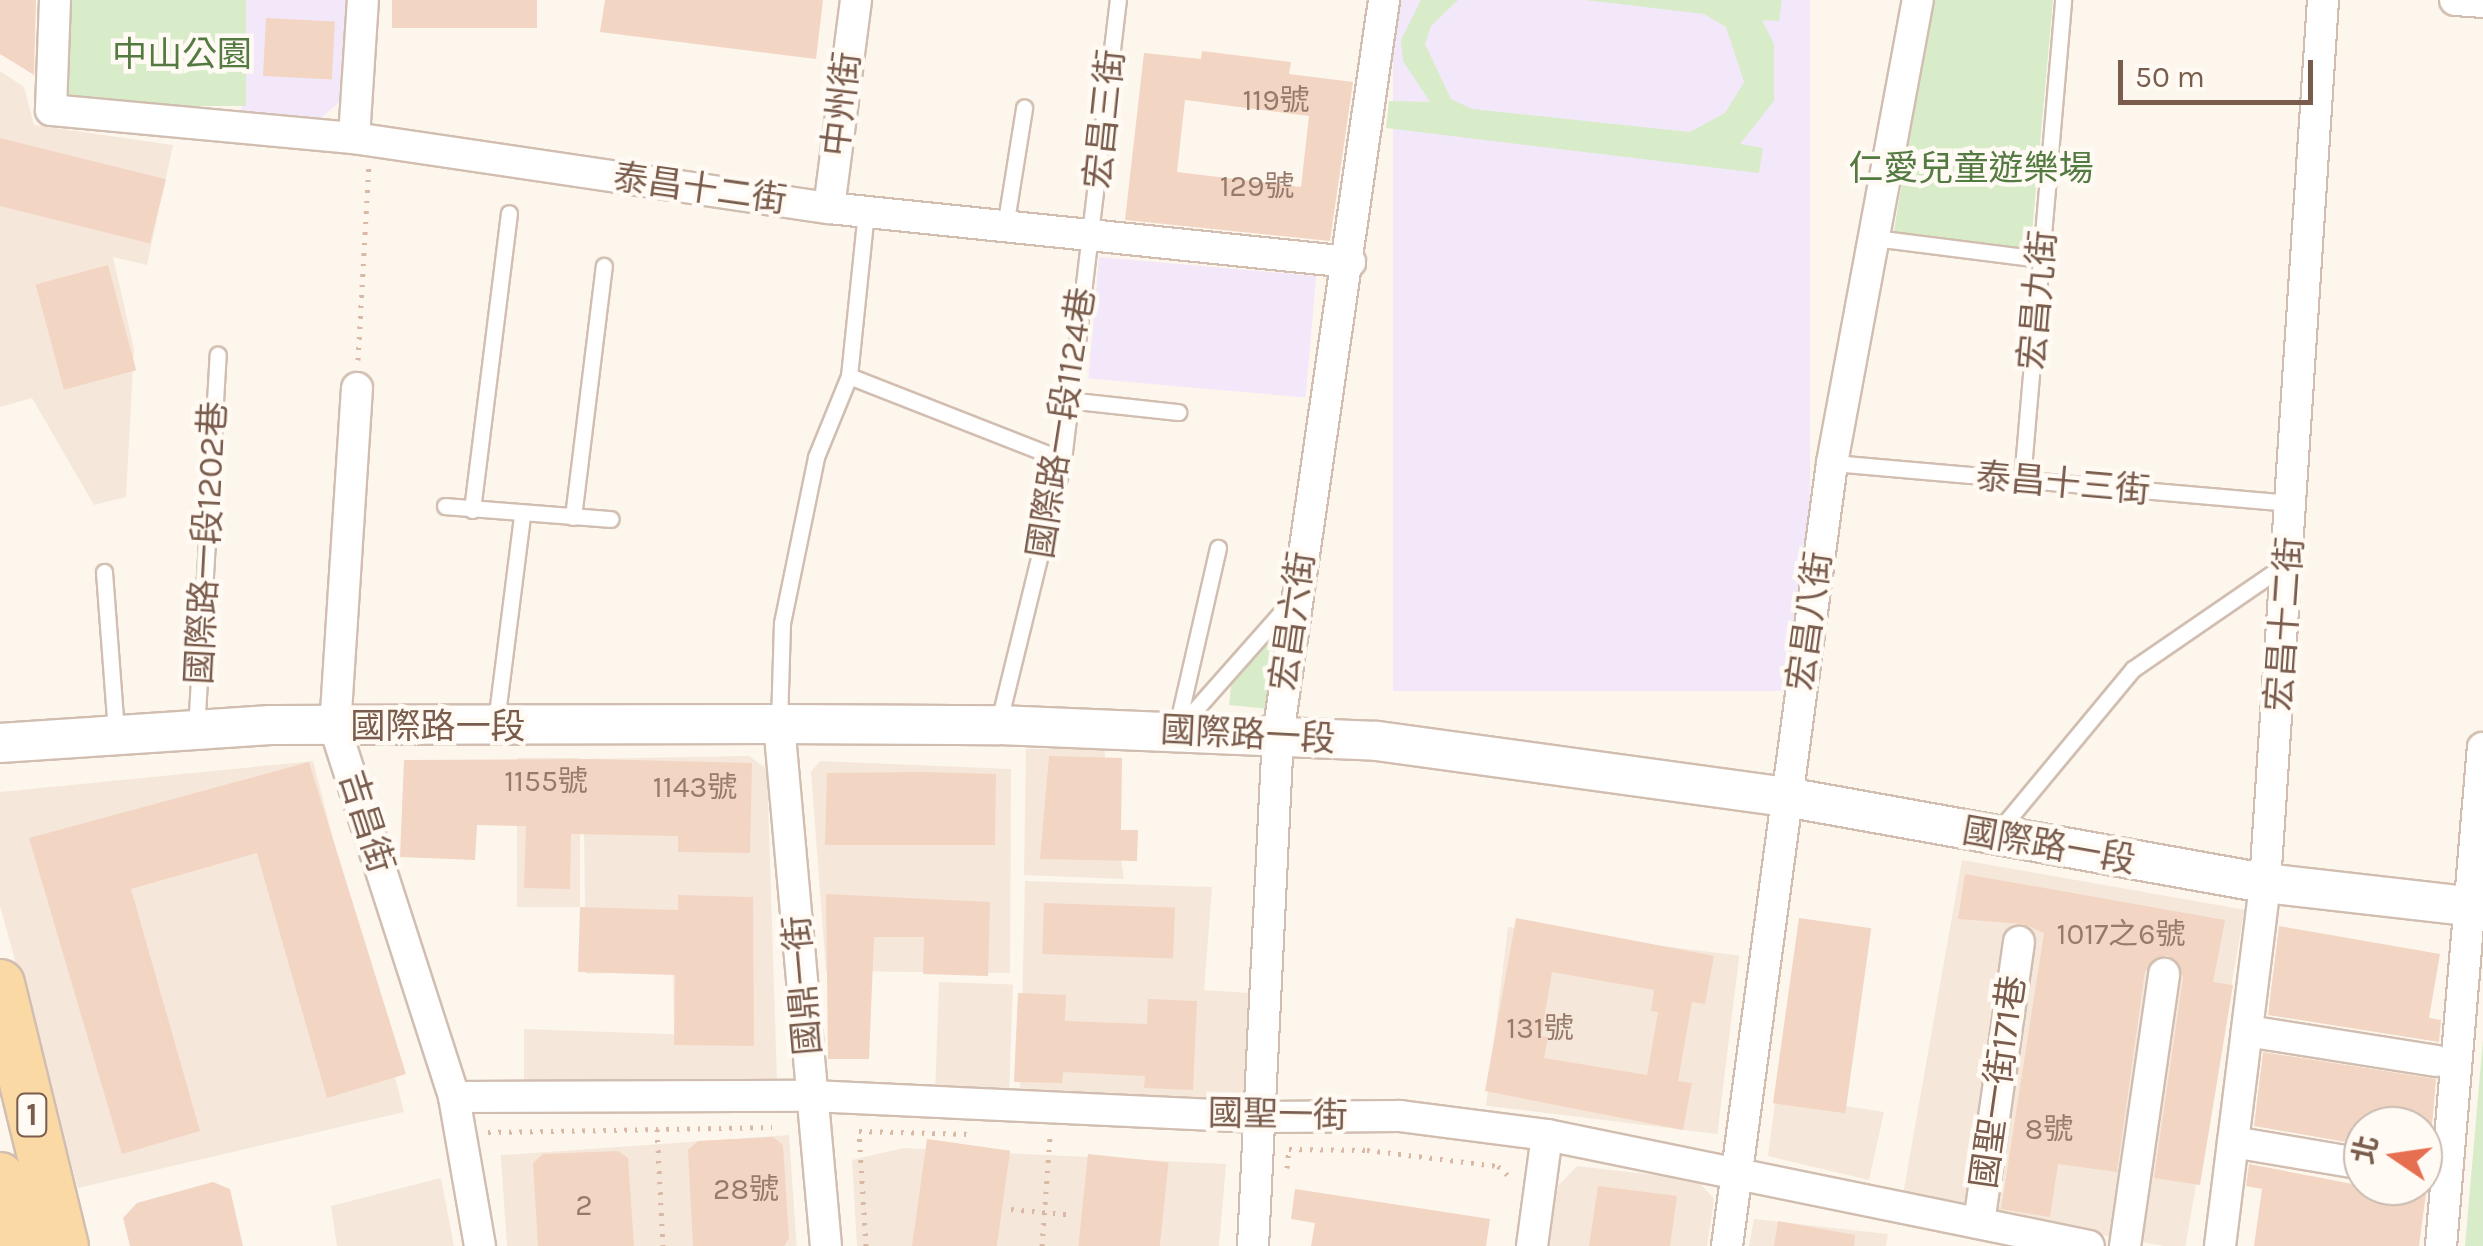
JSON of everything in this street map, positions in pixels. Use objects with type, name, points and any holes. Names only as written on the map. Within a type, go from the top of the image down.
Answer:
[{"type":"main road","name":"1","points":[[0,984],[64,1246]]},
{"type":"main road","name":"1","points":[[0,1177],[18,1246]]},
{"type":"street","name":"泰昌十二街","points":[[55,0],[51,110],[362,140],[829,208],[1005,229],[1350,262]]},
{"type":"street","points":[[362,0],[362,140]]},
{"type":"street","name":"中州街","points":[[829,208],[856,0]]},
{"type":"street","name":"宏昌六街","points":[[1253,1246],[1263,1117],[1278,735],[1295,596],[1350,262],[1384,0]]},
{"type":"street","name":"宏昌八街","points":[[1727,1246],[1832,464],[1918,0]]},
{"type":"street","name":"宏昌十二街","points":[[2220,1246],[2265,883],[2295,503],[2323,0]]},
{"type":"street","points":[[2455,0],[2483,2]]},
{"type":"street","name":"吉昌街","points":[[357,388],[335,728],[454,1098],[480,1246]]},
{"type":"street","name":"國際路一段","points":[[0,742],[196,731],[779,724],[998,725],[1378,741],[1786,797],[1993,838],[2265,883],[2475,906]]},
{"type":"street","name":"國鼎一街","points":[[779,724],[826,1246]]},
{"type":"street","points":[[2443,1122],[2475,906],[2483,748]]},
{"type":"street","name":"國聖一街171巷","points":[[1979,1223],[2019,942]]},
{"type":"street","points":[[2125,1246],[2164,974]]},
{"type":"street","points":[[2247,1031],[2437,1061]]},
{"type":"street","name":"國聖一街","points":[[454,1098],[812,1096],[1263,1117],[1400,1116],[1548,1135],[2090,1246]]},
{"type":"street","points":[[1532,1246],[1548,1135]]},
{"type":"street","points":[[2233,1142],[2343,1161]]},
{"type":"street","points":[[2438,1206],[2441,1246]]},
{"type":"lane","name":"宏昌三街","points":[[1092,237],[1118,0]]},
{"type":"lane","name":"宏昌九街","points":[[2022,480],[2064,0]]},
{"type":"lane","points":[[1005,229],[1024,108]]},
{"type":"lane","points":[[779,724],[782,623],[816,457],[849,376],[866,211]]},
{"type":"lane","points":[[472,510],[508,213]]},
{"type":"lane","name":"國際路一段1124巷","points":[[998,725],[1062,460],[1067,400],[1092,237]]},
{"type":"lane","points":[[1874,238],[2041,259]]},
{"type":"lane","points":[[574,517],[604,266]]},
{"type":"lane","name":"國際路一段1202巷","points":[[196,731],[218,355]]},
{"type":"lane","points":[[849,376],[1062,460]]},
{"type":"lane","points":[[1067,400],[1178,412]]},
{"type":"lane","name":"泰昌十三街","points":[[1832,464],[2295,503]]},
{"type":"lane","points":[[445,506],[610,519]]},
{"type":"lane","points":[[495,726],[522,514]]},
{"type":"lane","points":[[1176,731],[1218,548]]},
{"type":"lane","points":[[1993,838],[2133,669],[2290,560]]},
{"type":"lane","points":[[104,572],[116,738]]},
{"type":"lane","points":[[1176,731],[1295,596]]},
{"type":"path","points":[[357,388],[362,140]]},
{"type":"path","points":[[488,1151],[484,1132],[775,1127]]},
{"type":"path","points":[[657,1128],[663,1246]]},
{"type":"path","points":[[866,1246],[859,1130],[977,1134]]},
{"type":"path","points":[[1032,1136],[1069,1138]]},
{"type":"path","points":[[1042,1246],[1050,1137]]},
{"type":"path","points":[[1289,1149],[1367,1150],[1498,1166],[1516,1183],[1514,1199]]},
{"type":"path","points":[[1012,1209],[1074,1215]]},
{"type":"shaded area","points":[[246,0],[361,0],[345,97],[319,120],[241,114]]},
{"type":"shaded area","points":[[1393,0],[1810,0],[1810,691],[1393,691]]},
{"type":"shaded area","points":[[0,71],[24,87],[34,125],[173,145],[147,265],[113,257],[134,349],[126,497],[94,505],[32,398],[0,407]]},
{"type":"shaded area","points":[[1099,257],[1316,276],[1306,398],[1088,379]]},
{"type":"shaded area","points":[[1104,748],[1124,879],[1024,875],[1026,749]]},
{"type":"shaded area","points":[[749,756],[767,769],[777,1081],[524,1084],[524,1029],[696,1035],[674,1032],[673,970],[586,974],[583,759]]},
{"type":"shaded area","points":[[517,758],[580,758],[580,907],[517,907]]},
{"type":"shaded area","points":[[313,761],[404,1112],[78,1188],[0,906],[0,792]]},
{"type":"shaded area","points":[[820,761],[1011,769],[1010,973],[826,971],[811,772]]},
{"type":"shaded area","points":[[1962,860],[2245,910],[2185,1246],[2164,1246],[1902,1200]]},
{"type":"shaded area","points":[[1025,881],[1212,887],[1204,990],[1250,993],[1245,1103],[1020,1092]]},
{"type":"shaded area","points":[[1508,927],[1739,955],[1717,1134],[1486,1106]]},
{"type":"shaded area","points":[[939,982],[1013,985],[1009,1094],[935,1091]]},
{"type":"shaded area","points":[[1776,1095],[1884,1112],[1869,1180],[1768,1156]]},
{"type":"shaded area","points":[[789,1135],[797,1246],[507,1246],[501,1155]]},
{"type":"shaded area","points":[[903,1148],[1226,1164],[1219,1246],[857,1246],[852,1160]]},
{"type":"shaded area","points":[[1577,1166],[1697,1180],[1714,1199],[1707,1246],[1549,1246],[1558,1186]]},
{"type":"shaded area","points":[[441,1178],[454,1246],[337,1246],[331,1206]]},
{"type":"shaded area","points":[[1754,1219],[1888,1234],[1886,1246],[1749,1246]]},
{"type":"green space","name":"中山公園","points":[[65,0],[246,0],[246,106],[65,106]]},
{"type":"green space","points":[[1421,0],[1458,0],[1431,26],[1425,44],[1451,99],[1472,109],[1690,132],[1725,113],[1744,82],[1726,27],[1704,14],[1585,0],[1782,0],[1779,21],[1762,20],[1774,44],[1774,101],[1740,144],[1763,148],[1759,173],[1386,128],[1389,101],[1430,102],[1403,61],[1401,40]]},
{"type":"green space","name":"仁愛兒童遊樂場","points":[[1932,0],[2053,0],[2030,255],[1893,237]]},
{"type":"green space","points":[[1285,622],[1269,709],[1229,705],[1232,677]]},
{"type":"green space","points":[[2483,1040],[2483,1246],[2465,1246]]},
{"type":"building","points":[[0,0],[36,0],[34,75],[0,54]]},
{"type":"building","points":[[392,0],[537,0],[537,28],[392,28]]},
{"type":"building","points":[[605,0],[823,0],[816,59],[600,32]]},
{"type":"building","points":[[266,18],[335,22],[332,80],[263,76]]},
{"type":"building","points":[[1202,51],[1291,62],[1289,74],[1353,82],[1330,241],[1125,220],[1144,53],[1201,59]],"holes":[[[1185,100],[1309,116],[1301,187],[1177,172]]]},
{"type":"building","points":[[0,138],[166,179],[150,243],[0,206]]},
{"type":"building","points":[[108,265],[136,370],[64,390],[36,284]]},
{"type":"building","points":[[1049,756],[1122,758],[1121,830],[1138,830],[1137,861],[1040,859]]},
{"type":"building","points":[[404,760],[752,763],[750,853],[678,852],[678,836],[571,834],[570,889],[524,888],[526,826],[477,825],[475,860],[400,857]]},
{"type":"building","points":[[309,762],[406,1074],[327,1098],[257,853],[131,889],[200,1131],[122,1154],[29,838]]},
{"type":"building","points":[[827,773],[996,774],[995,845],[825,845]]},
{"type":"building","points":[[1965,874],[2225,920],[2213,982],[2233,985],[2200,1185],[2154,1178],[2183,977],[2176,960],[2166,955],[2145,971],[2117,1172],[2058,1164],[2050,1217],[2001,1209],[2044,933],[2023,924],[1958,919]]},
{"type":"building","points":[[826,894],[990,902],[988,976],[923,974],[924,937],[874,937],[869,1059],[828,1059]]},
{"type":"building","points":[[678,895],[753,897],[754,1046],[674,1045],[675,975],[578,972],[580,907],[678,910]]},
{"type":"building","points":[[1044,903],[1175,908],[1173,959],[1042,954]]},
{"type":"building","points":[[1516,918],[1714,956],[1705,1004],[1692,1002],[1678,1081],[1692,1083],[1683,1130],[1485,1091]],"holes":[[[1552,972],[1654,990],[1651,1011],[1658,1012],[1647,1075],[1544,1058],[1548,1037],[1541,1036]]]},
{"type":"building","points":[[1799,918],[1871,928],[1845,1113],[1773,1103]]},
{"type":"building","points":[[2279,926],[2440,954],[2429,1018],[2441,1020],[2439,1042],[2268,1015]]},
{"type":"building","points":[[1018,993],[1066,995],[1065,1021],[1147,1024],[1148,999],[1197,1001],[1193,1090],[1144,1088],[1145,1076],[1063,1072],[1062,1083],[1014,1082]]},
{"type":"building","points":[[2263,1052],[2436,1079],[2434,1106],[2343,1106],[2343,1142],[2254,1126]]},
{"type":"building","points":[[773,1137],[783,1145],[789,1238],[784,1246],[693,1246],[688,1150],[698,1141]]},
{"type":"building","points":[[927,1139],[1010,1151],[997,1246],[912,1246]]},
{"type":"building","points":[[618,1151],[628,1158],[634,1246],[538,1246],[533,1163],[543,1154]]},
{"type":"building","points":[[1088,1154],[1169,1162],[1160,1246],[1078,1246]]},
{"type":"building","points":[[2249,1164],[2343,1182],[2343,1206],[2424,1206],[2419,1246],[2254,1246],[2262,1189],[2246,1186]]},
{"type":"building","points":[[213,1182],[230,1189],[243,1246],[130,1246],[123,1218],[137,1203]]},
{"type":"building","points":[[1598,1186],[1677,1196],[1670,1246],[1589,1246]]},
{"type":"building","points":[[1295,1189],[1490,1219],[1486,1246],[1311,1246],[1315,1223],[1291,1219]]},
{"type":"building","points":[[1778,1221],[1855,1235],[1854,1246],[1774,1246]]}]
